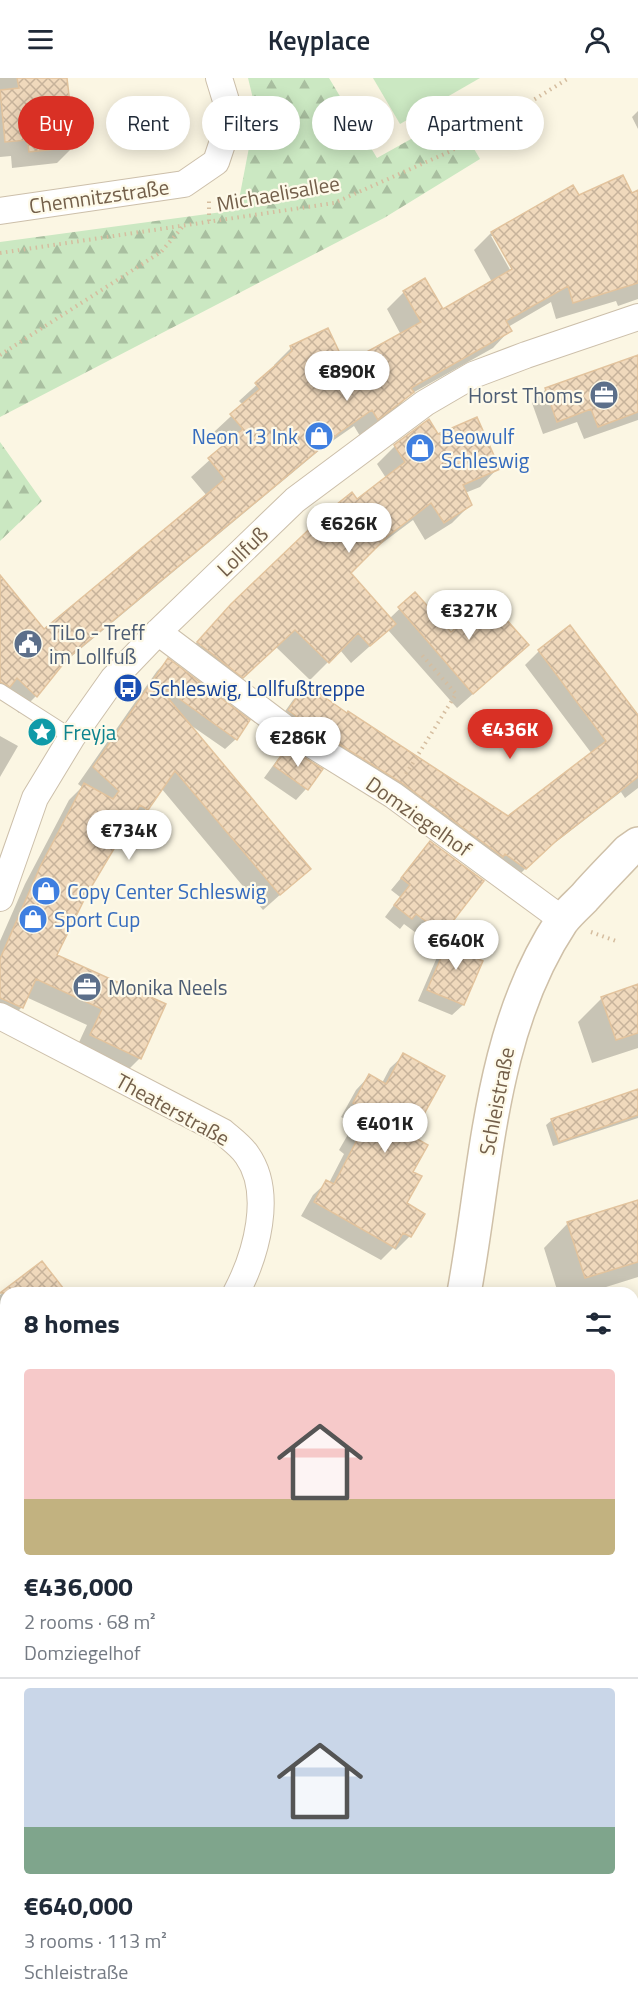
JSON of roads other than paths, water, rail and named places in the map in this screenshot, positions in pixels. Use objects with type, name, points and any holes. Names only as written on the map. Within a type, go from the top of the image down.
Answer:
[{"type":"street","name":"Chemnitzstraße","points":[[0,211],[184,184],[216,162],[231,117],[219,78]]},
{"type":"street","name":"Lollfuß","points":[[0,898],[35,798],[72,737],[113,679],[158,632],[295,500],[425,403],[473,375],[638,317]]},
{"type":"street","name":"Domziegelhof","points":[[158,632],[285,728],[393,795],[563,920]]},
{"type":"street","points":[[563,920],[628,851],[638,844]]},
{"type":"street","name":"Schleistraße","points":[[465,1287],[487,1141],[507,1044],[528,983],[563,920]]},
{"type":"street","name":"Theaterstraße","points":[[0,1016],[224,1132],[247,1153],[258,1175],[262,1216],[239,1287]]},
{"type":"lane","points":[[0,691],[72,737]]},
{"type":"place","name":"Horst Thoms","points":[[604,395]]},
{"type":"place","name":"Neon 13 Ink","points":[[319,436]]},
{"type":"place","name":"Beowulf Schleswig","points":[[420,448]]},
{"type":"place","name":"TiLo - Treff im Lollfuß","points":[[28,644]]},
{"type":"place","name":"Schleswig, Lollfußtreppe","points":[[128,688]]},
{"type":"place","name":"Freyja","points":[[42,732]]},
{"type":"place","name":"Copy Center Schleswig","points":[[46,891]]},
{"type":"place","name":"Sport Cup","points":[[33,919]]},
{"type":"place","name":"Monika Neels","points":[[87,987]]}]
